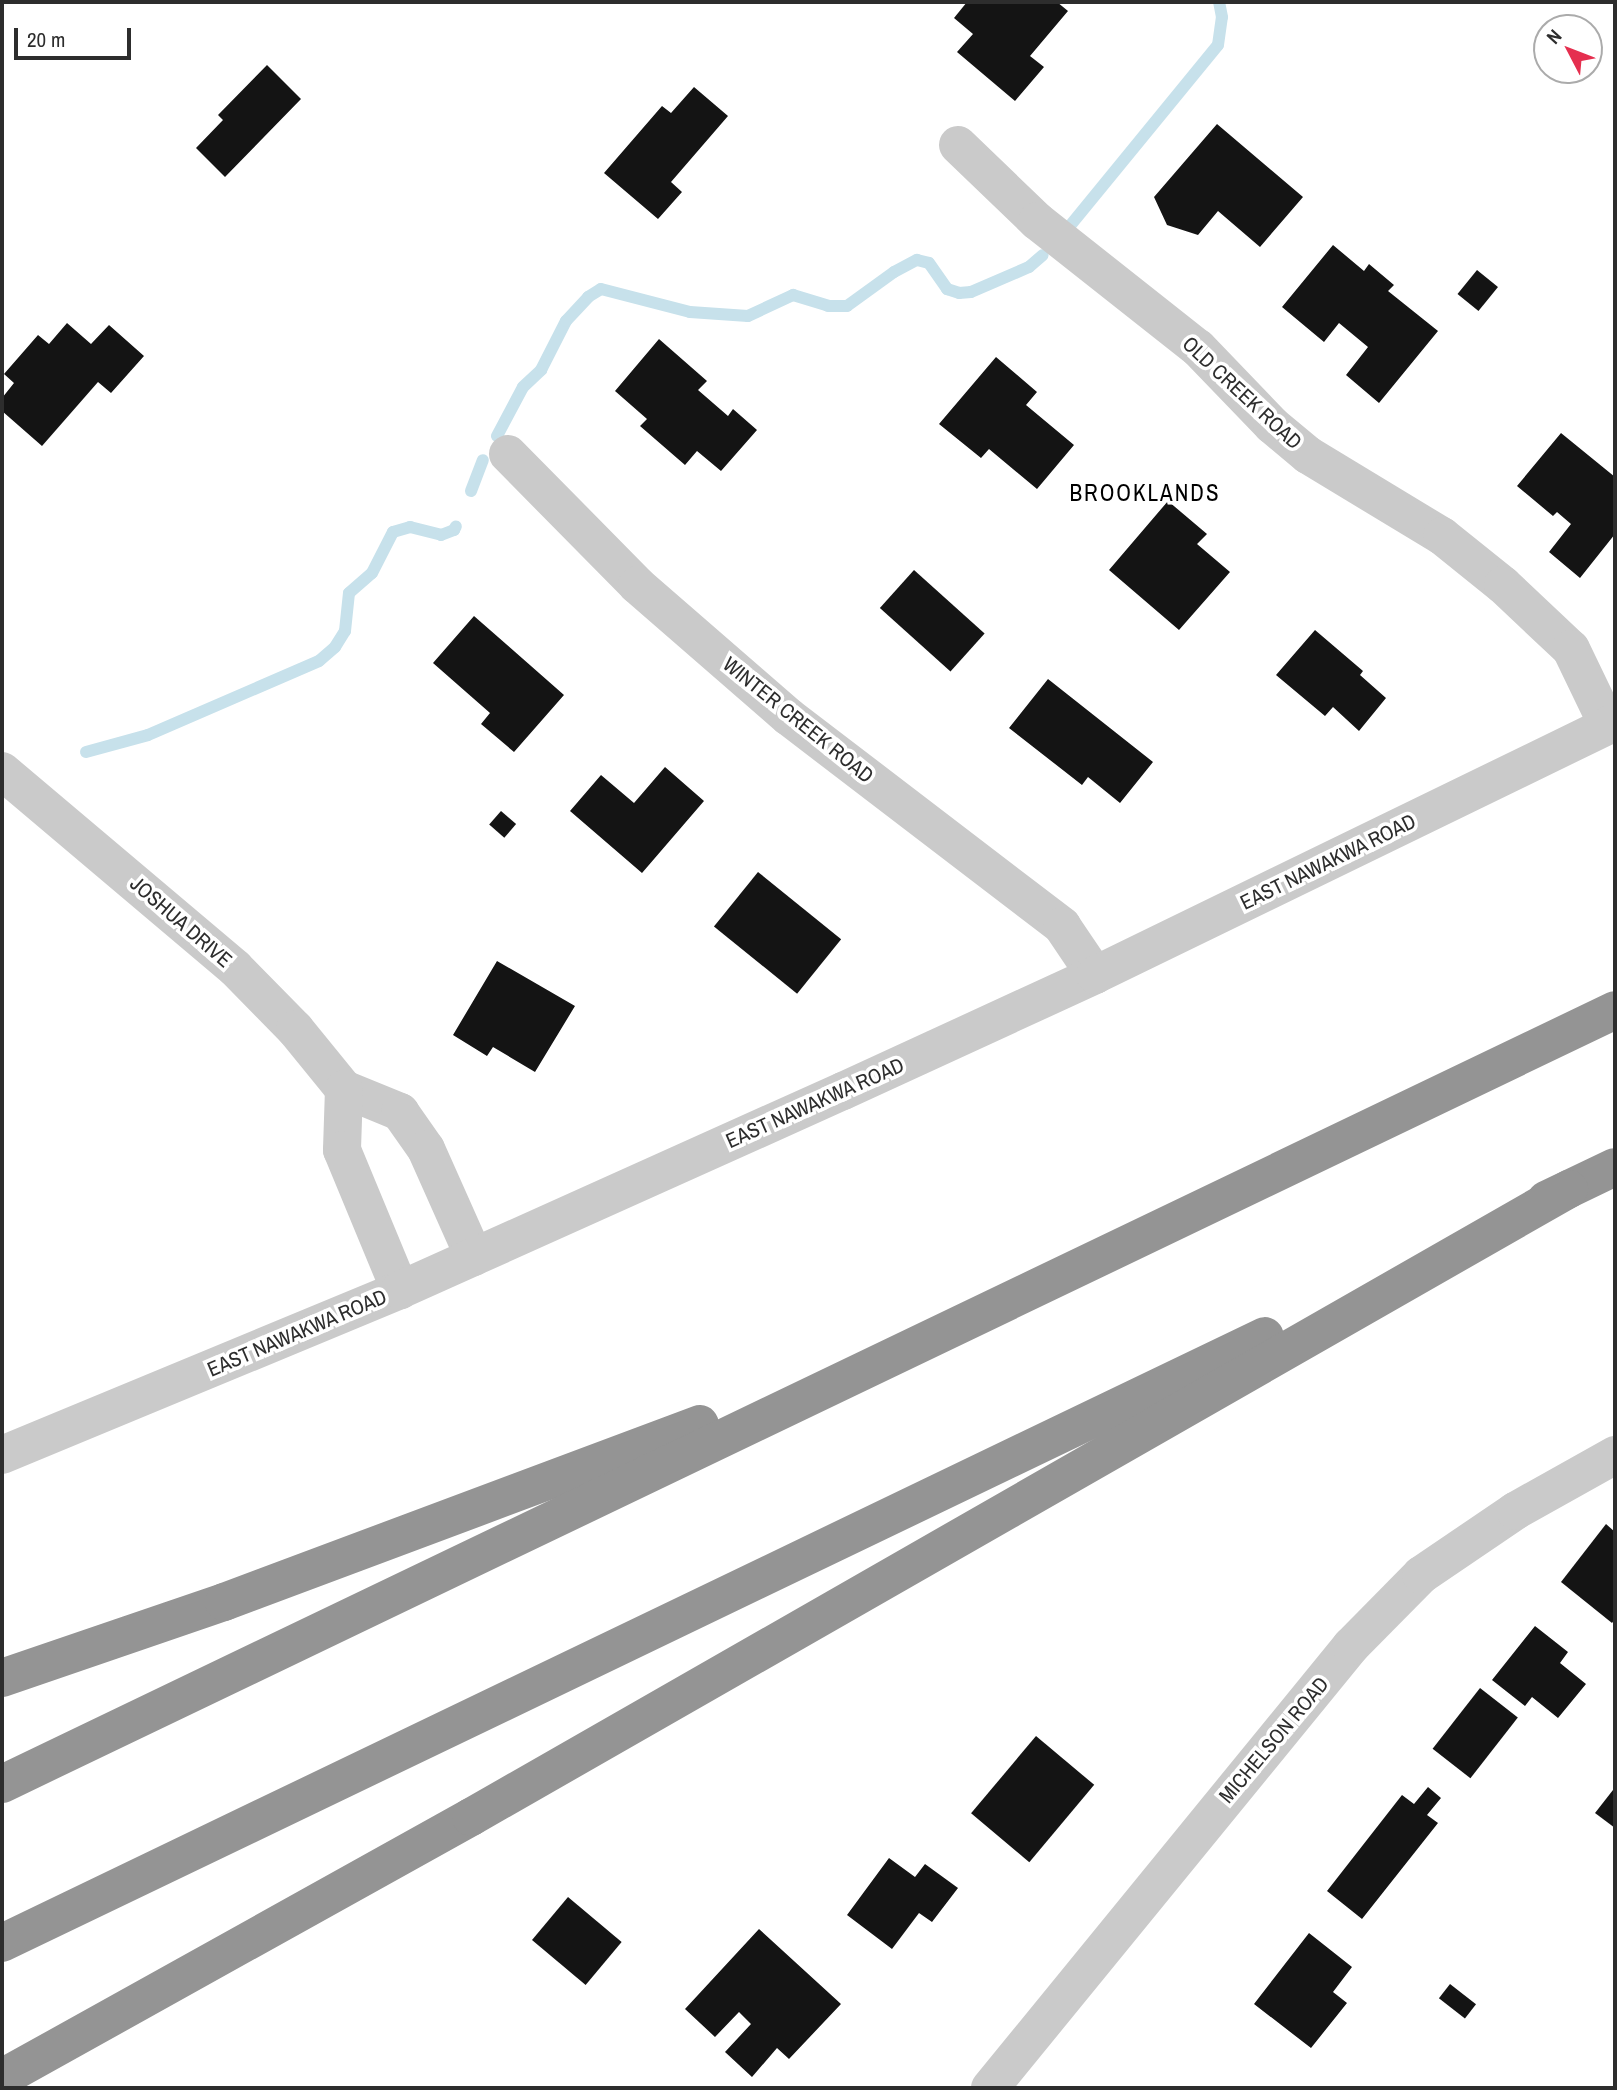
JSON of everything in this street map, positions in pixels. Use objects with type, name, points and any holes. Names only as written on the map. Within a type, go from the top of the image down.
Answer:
[{"type":"highway","points":[[2,1784],[1615,1010]]},
{"type":"highway","points":[[2,1943],[1615,1167]]},
{"type":"highway","points":[[2,2078],[471,1817],[1569,1189]]},
{"type":"highway","points":[[2,1678],[237,1597],[938,1335]]},
{"type":"street","name":"OLD CREEK ROAD","points":[[958,145],[1037,221],[1198,348],[1281,433],[1308,455],[1442,536],[1503,584],[1571,649],[1612,724]]},
{"type":"street","name":"WINTER CREEK ROAD","points":[[508,454],[637,585],[789,717],[1062,926],[1095,975]]},
{"type":"street","name":"EAST NAWAKWA ROAD","points":[[2,1455],[474,1257],[1095,975],[1612,724]]},
{"type":"street","name":"JOSHUA DRIVE","points":[[2,771],[235,968],[295,1029],[344,1089],[400,1112],[426,1149],[474,1257]]},
{"type":"street","points":[[344,1089],[342,1150],[400,1290]]},
{"type":"street","name":"MICHELSON ROAD","points":[[990,2088],[1325,1677],[1421,1575],[1515,1511],[1615,1455]]},
{"type":"building","points":[[967,2],[1057,2],[1068,11],[1030,56],[1044,67],[1015,101],[957,52],[973,34],[954,18]]},
{"type":"building","points":[[267,65],[301,99],[225,177],[196,148],[223,120],[218,115]]},
{"type":"building","points":[[694,87],[728,116],[671,182],[682,192],[658,219],[604,173],[662,106],[671,113]]},
{"type":"building","points":[[1217,124],[1303,197],[1260,247],[1218,211],[1198,235],[1167,225],[1154,197]]},
{"type":"building","points":[[1333,245],[1364,271],[1369,264],[1394,285],[1388,291],[1438,331],[1379,403],[1346,375],[1368,347],[1339,323],[1324,342],[1282,307]]},
{"type":"building","points":[[1477,270],[1498,287],[1478,311],[1457,294]]},
{"type":"building","points":[[67,323],[91,344],[109,325],[144,356],[111,393],[98,382],[42,446],[2,411],[2,398],[14,383],[4,374],[38,335],[49,344]]},
{"type":"building","points":[[659,339],[707,381],[698,390],[728,416],[733,409],[757,430],[721,471],[697,451],[685,465],[640,426],[647,419],[615,391]]},
{"type":"building","points":[[996,357],[1037,392],[1026,405],[1074,445],[1037,489],[989,449],[981,458],[939,424]]},
{"type":"building","points":[[1561,433],[1615,477],[1615,534],[1580,578],[1549,552],[1571,524],[1557,512],[1553,516],[1517,486]]},
{"type":"building","points":[[1168,501],[1207,534],[1197,544],[1230,572],[1179,630],[1109,570]]},
{"type":"building","points":[[914,570],[985,634],[950,671],[880,608]]},
{"type":"building","points":[[474,616],[564,695],[514,752],[481,724],[490,713],[433,663]]},
{"type":"building","points":[[1315,630],[1363,671],[1360,675],[1386,698],[1359,731],[1333,707],[1325,716],[1276,675]]},
{"type":"building","points":[[1048,679],[1153,762],[1120,803],[1088,777],[1082,785],[1009,728]]},
{"type":"building","points":[[665,767],[704,801],[642,873],[570,811],[601,775],[634,803]]},
{"type":"building","points":[[501,811],[516,824],[504,838],[489,825]]},
{"type":"building","points":[[758,872],[841,939],[797,994],[714,926]]},
{"type":"building","points":[[497,961],[575,1006],[535,1072],[493,1047],[487,1056],[453,1035]]},
{"type":"building","points":[[1606,1524],[1615,1532],[1615,1619],[1612,1623],[1561,1582]]},
{"type":"building","points":[[1535,1626],[1568,1652],[1560,1663],[1586,1684],[1558,1718],[1532,1697],[1525,1706],[1492,1680]]},
{"type":"building","points":[[1480,1688],[1518,1718],[1470,1778],[1433,1749]]},
{"type":"building","points":[[1036,1736],[1094,1785],[1029,1862],[971,1813]]},
{"type":"building","points":[[1428,1787],[1441,1798],[1427,1815],[1438,1823],[1362,1919],[1327,1891],[1402,1795],[1414,1804]]},
{"type":"building","points":[[1613,1790],[1615,1791],[1615,1828],[1595,1813]]},
{"type":"building","points":[[889,1858],[915,1877],[925,1864],[958,1888],[932,1922],[919,1913],[892,1949],[847,1915]]},
{"type":"building","points":[[568,1897],[622,1942],[586,1985],[532,1940]]},
{"type":"building","points":[[759,1929],[841,2004],[789,2059],[777,2048],[752,2077],[725,2052],[751,2024],[739,2012],[715,2037],[685,2009]]},
{"type":"building","points":[[1309,1933],[1352,1967],[1333,1992],[1347,2003],[1311,2048],[1254,2004]]},
{"type":"building","points":[[1450,1984],[1476,2004],[1465,2019],[1439,1998]]},
{"type":"waterway","points":[[1069,227],[1218,45],[1222,17],[1219,2]]},
{"type":"waterway","points":[[497,436],[523,387],[541,370],[566,321],[588,297],[601,289],[690,312],[748,316],[793,295],[828,306],[847,306],[894,272],[917,260],[929,263],[947,289],[959,293],[971,292],[1029,267],[1043,255]]},
{"type":"waterway","points":[[471,491],[483,460]]},
{"type":"waterway","points":[[86,752],[148,735],[319,661],[335,647],[345,631],[349,593],[372,573],[393,532],[410,527],[441,535],[454,530],[456,526]]},
{"type":"district","name":"BROOKLANDS","points":[[1145,493]]}]
